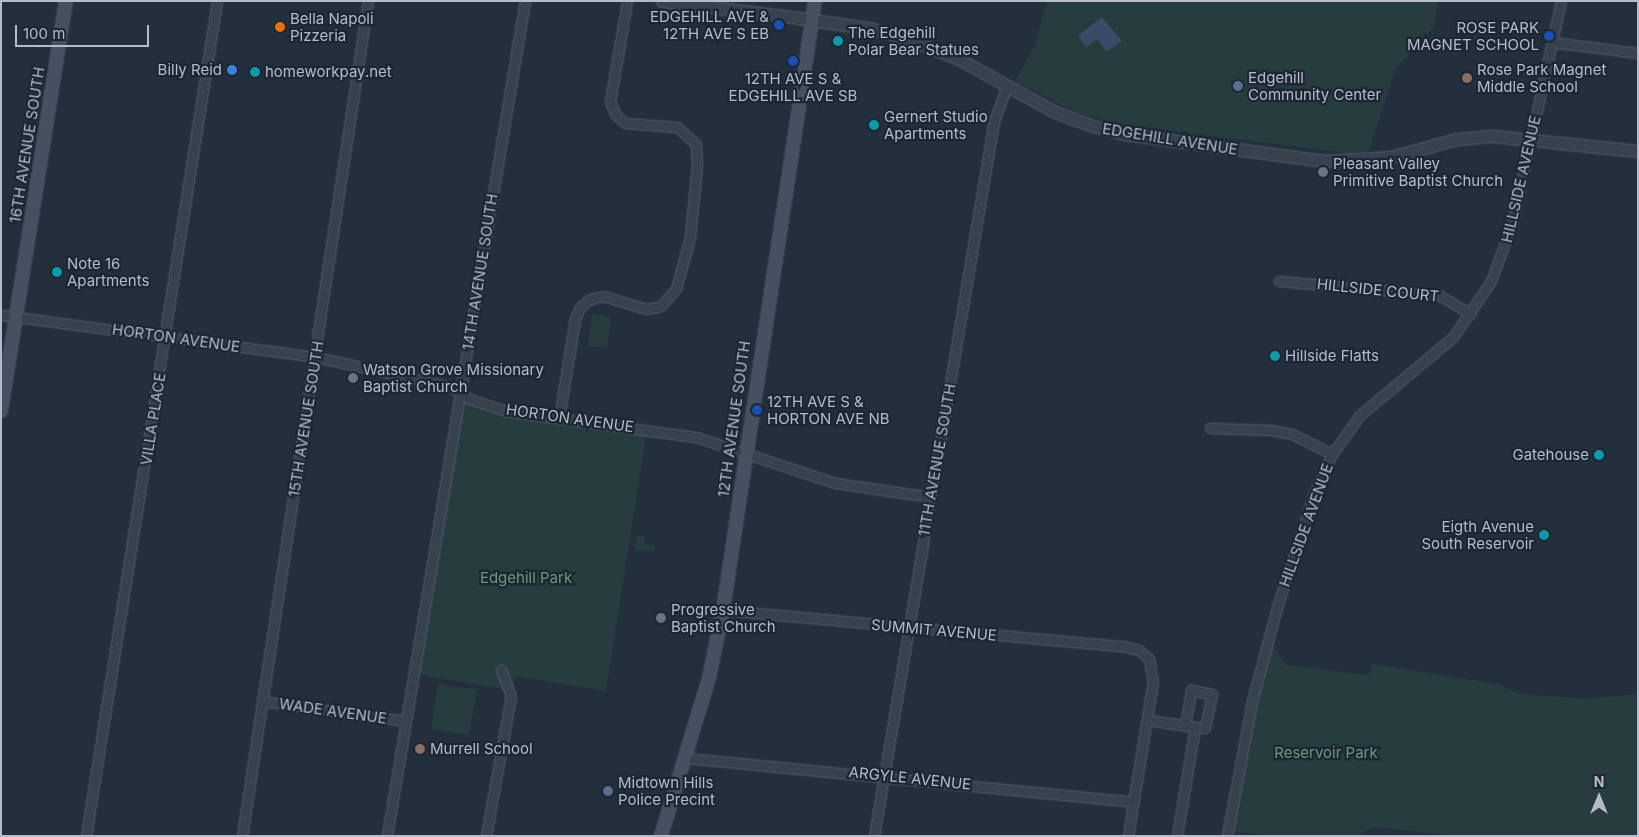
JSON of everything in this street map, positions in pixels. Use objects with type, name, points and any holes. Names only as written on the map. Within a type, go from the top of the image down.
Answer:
[{"type":"main road","name":"16TH AVENUE SOUTH","points":[[1,411],[66,1]]},
{"type":"main road","name":"12TH AVENUE SOUTH","points":[[661,836],[709,678],[723,610],[810,20],[815,1]]},
{"type":"street","name":"VILLA PLACE","points":[[86,836],[167,337],[217,1]]},
{"type":"street","name":"15TH AVENUE SOUTH","points":[[242,836],[316,357],[368,1]]},
{"type":"street","name":"14TH AVENUE SOUTH","points":[[387,836],[525,1]]},
{"type":"street","points":[[560,418],[575,319],[580,307],[590,299],[603,296],[647,309],[661,306],[676,289],[690,237],[697,165],[696,144],[677,127],[630,125],[616,115],[610,102],[626,1]]},
{"type":"street","name":"EDGEHILL AVENUE","points":[[664,1],[873,29],[913,41],[957,58],[1055,112],[1093,126],[1324,161],[1391,157],[1477,137],[1532,138],[1638,151]]},
{"type":"street","name":"HILLSIDE AVENUE","points":[[1227,836],[1239,762],[1261,665],[1312,500],[1332,454],[1373,402],[1440,349],[1471,314],[1494,275],[1506,246],[1532,138],[1561,1]]},
{"type":"street","points":[[1552,42],[1638,53]]},
{"type":"street","name":"11TH AVENUE SOUTH","points":[[874,836],[907,628],[994,122],[1007,86]]},
{"type":"street","name":"HILLSIDE COURT","points":[[1279,281],[1439,294],[1471,314]]},
{"type":"street","name":"HORTON AVENUE","points":[[1,315],[316,357],[451,387],[469,399],[510,412],[696,436],[835,483],[931,497]]},
{"type":"street","points":[[1210,428],[1271,430],[1292,434],[1332,454]]},
{"type":"street","name":"SUMMIT AVENUE","points":[[723,610],[1122,646],[1144,653],[1152,666],[1153,681],[1147,720]]},
{"type":"street","points":[[486,836],[511,696],[502,670]]},
{"type":"street","points":[[1128,836],[1147,720],[1205,728],[1212,694],[1191,690],[1185,725]]},
{"type":"street","name":"WADE AVENUE","points":[[262,701],[405,721]]},
{"type":"street","points":[[1177,836],[1194,727]]},
{"type":"street","name":"ARGYLE AVENUE","points":[[686,758],[884,775],[1134,802]]},
{"type":"green space","points":[[1047,1],[1438,1],[1434,27],[1396,68],[1369,151],[1346,153],[1124,125],[1078,113],[1057,103],[1015,81],[1035,45]]},
{"type":"green space","points":[[592,314],[611,317],[607,348],[588,346]]},
{"type":"green space","name":"Edgehill Park","points":[[460,393],[510,412],[647,429],[606,691],[515,676],[512,690],[413,674]]},
{"type":"green space","points":[[637,535],[645,536],[645,544],[655,546],[654,552],[635,550]]},
{"type":"green space","name":"Reservoir Park","points":[[1267,646],[1274,648],[1286,665],[1369,675],[1372,664],[1498,684],[1519,694],[1588,699],[1638,694],[1638,836],[1459,836],[1373,827],[1356,836],[1277,836],[1228,831]]},
{"type":"green space","points":[[438,684],[477,690],[469,735],[431,729]]},
{"type":"water","points":[[1102,17],[1122,41],[1106,52],[1098,39],[1086,47],[1078,36]]},
{"type":"place","name":"EDGEHILL AVE & 12TH AVE S EB","points":[[779,25]]},
{"type":"place","name":"Bella Napoli Pizzeria","points":[[280,27]]},
{"type":"place","name":"ROSE PARK MAGNET SCHOOL","points":[[1549,36]]},
{"type":"place","name":"The Edgehill Polar Bear Statues","points":[[838,41]]},
{"type":"place","name":"12TH AVE S & EDGEHILL AVE SB","points":[[793,61]]},
{"type":"place","name":"Billy Reid","points":[[232,70]]},
{"type":"place","name":"homeworkpay.net","points":[[255,72]]},
{"type":"place","name":"Rose Park Magnet Middle School","points":[[1467,78]]},
{"type":"place","name":"Edgehill Community Center","points":[[1238,86]]},
{"type":"place","name":"Gernert Studio Apartments","points":[[874,125]]},
{"type":"place","name":"Pleasant Valley Primitive Baptist Church","points":[[1323,172]]},
{"type":"place","name":"Note 16 Apartments","points":[[57,272]]},
{"type":"place","name":"Hillside Flatts","points":[[1275,356]]},
{"type":"place","name":"Watson Grove Missionary Baptist Church","points":[[353,378]]},
{"type":"place","name":"12TH AVE S & HORTON AVE NB","points":[[757,410]]},
{"type":"place","name":"Gatehouse","points":[[1599,455]]},
{"type":"place","name":"Eigth Avenue South Reservoir","points":[[1544,535]]},
{"type":"place","name":"Progressive Baptist Church","points":[[661,618]]},
{"type":"place","name":"Murrell School","points":[[420,749]]},
{"type":"place","name":"Midtown Hills Police Precint","points":[[608,791]]}]
